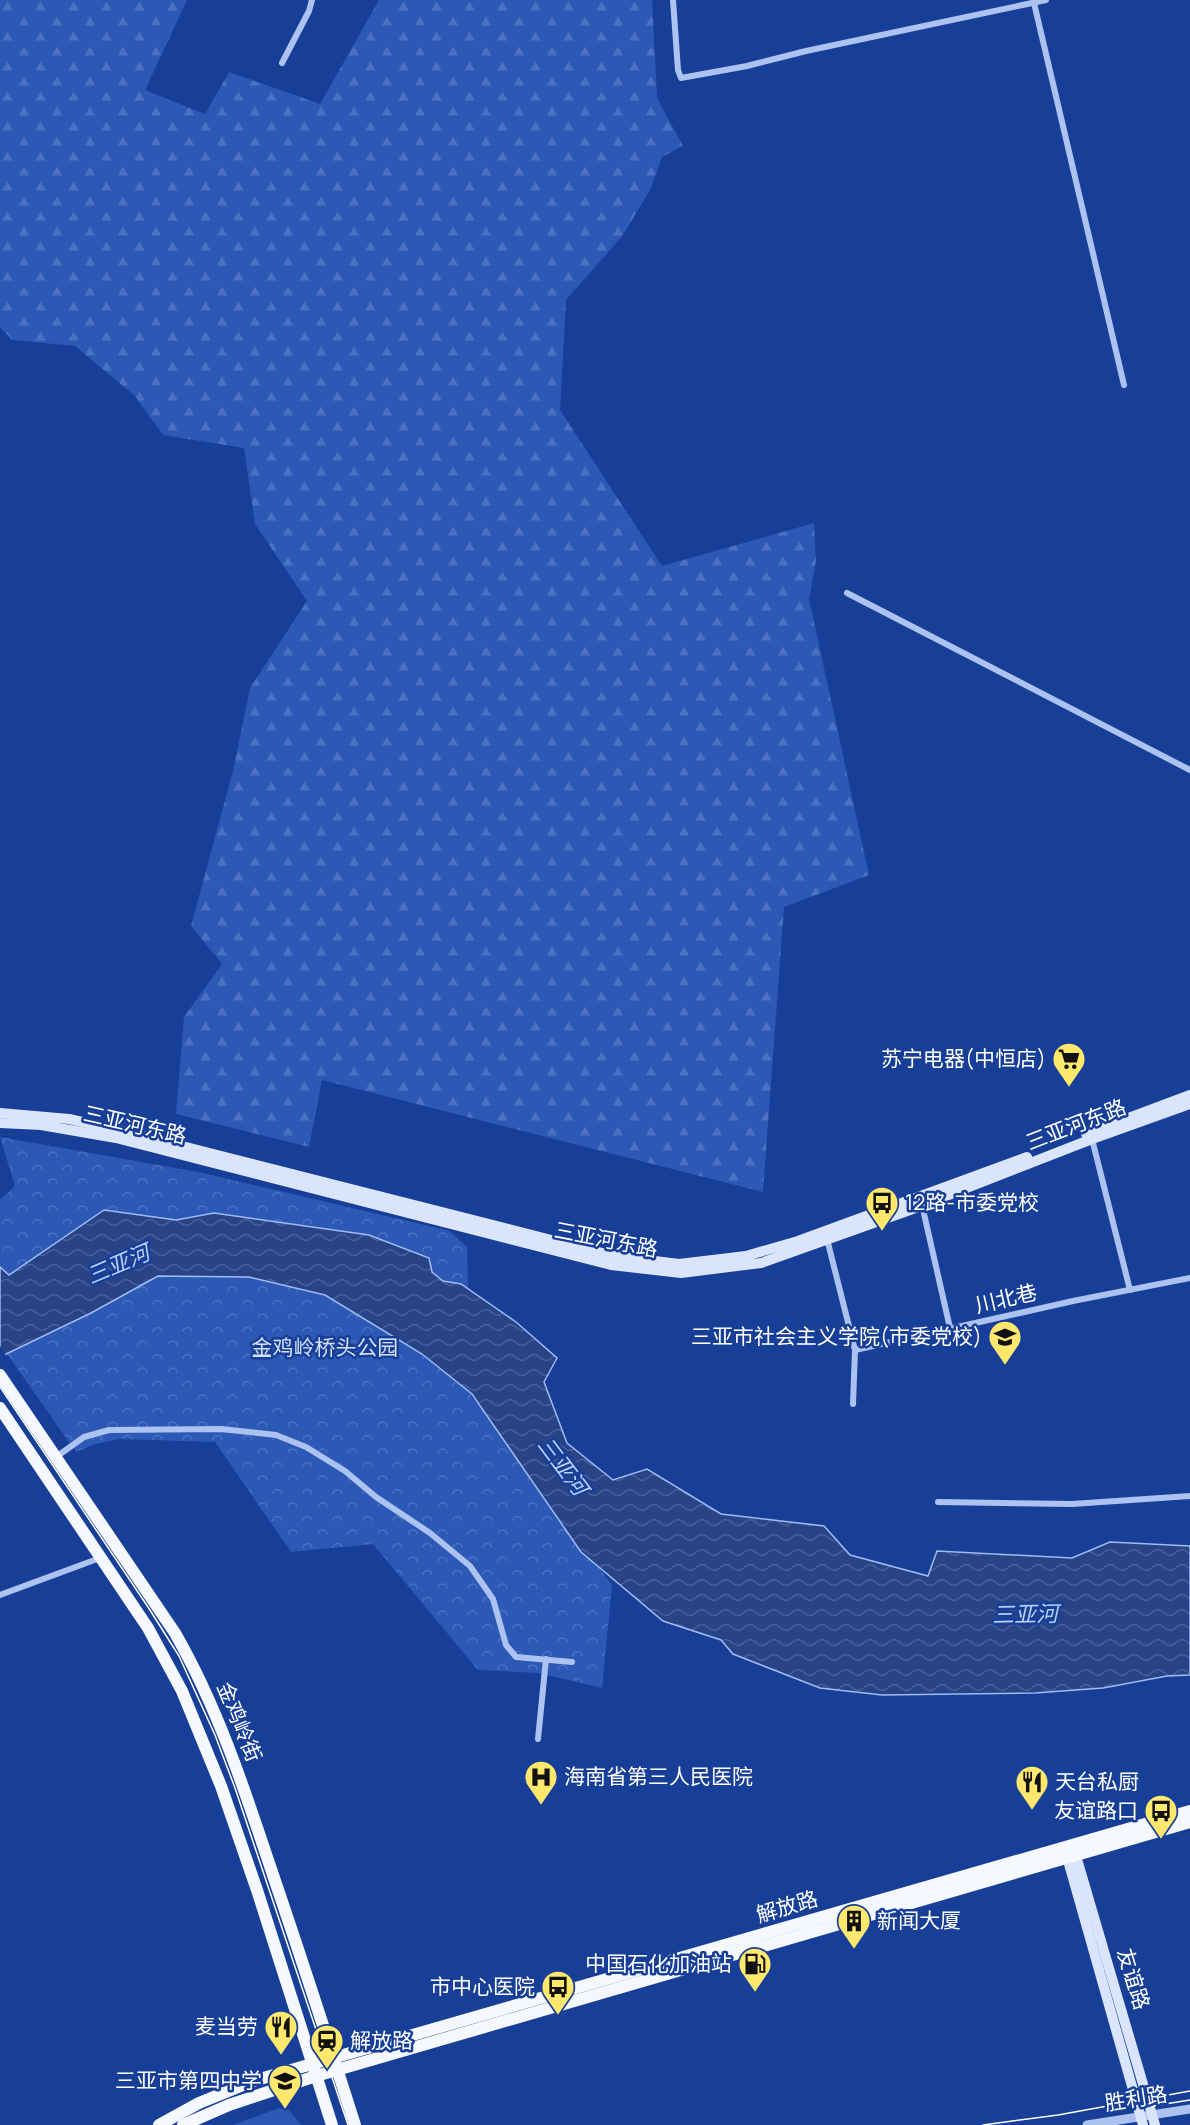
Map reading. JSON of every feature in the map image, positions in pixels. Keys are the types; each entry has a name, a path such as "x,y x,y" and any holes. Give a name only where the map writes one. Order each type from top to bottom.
{"main road":[{"name":"三亚河东路","path":"0,1113 79,1122 614,1256 679,1264 746,1256 798,1241 928,1195 1190,1095"},
{"name":"三亚河东路","path":"0,1123 41,1125 116,1138 611,1265 681,1273 761,1263 1190,1104"},
{"name":"金鸡岭街","path":"0,1375 176,1633 212,1702 241,1778 355,2125"},
{"name":"金鸡岭街","path":"0,1408 148,1628 182,1690 203,1737 258,1893 332,2125"},
{"name":"解放路","path":"159,2125 199,2103 253,2081 336,2064 1070,1851 1190,1811"},
{"name":"解放路","path":"1070,1851 1190,1822"},
{"name":"友谊路","path":"1070,1851 1154,2120"},
{"name":"友谊路","path":"1070,1851 1142,2121"},
{"name":"解放路","path":"183,2125 314,2070"}],"street":[{"path":"282,63 309,11 312,0"},
{"path":"673,0 678,70 681,78 747,66 806,51 1046,0"},
{"path":"1034,3 1124,385"},
{"path":"847,592 1190,770"},
{"path":"1092,1140 1130,1290"},
{"path":"922,1205 950,1328"},
{"path":"827,1239 855,1350 854,1404"},
{"name":"川北巷","path":"855,1350 1190,1278"},
{"path":"56,1457 84,1437 109,1430 221,1429 276,1435 306,1446 345,1471 376,1497 430,1533 470,1566 493,1599 506,1645 516,1657 572,1662"},
{"path":"938,1502 1072,1504 1190,1496"},
{"path":"0,1595 100,1558"},
{"path":"538,1739 546,1659"},
{"name":"胜利路","path":"1087,2125 1154,2120 1190,2109"}],"green space":[{"path":"0,0 187,0 145,90 205,114 229,72 320,104 379,0 652,0 657,98 683,146 662,157 650,190 623,235 566,300 560,410 662,566 814,523 816,561 809,599 869,875 784,907 763,1192 322,1080 309,1147 176,1114 184,1017 222,964 191,926 233,771 250,688 307,601 255,524 244,448 163,435 135,396 75,346 12,340 0,327"},
{"name":"金鸡岭桥头公园","path":"0,1137 198,1172 450,1231 467,1247 471,1395 612,1585 602,1688 539,1673 478,1670 373,1544 291,1552 215,1442 119,1439 96,1444 76,1452 0,1344 0,1200 15,1186"},
{"path":"279,2108 290,2111 301,2125 233,2125"}],"water":[{"name":"三亚河","path":"104,1210 176,1220 214,1213 369,1235 429,1258 432,1272 443,1281 461,1284 516,1322 557,1358 544,1382 567,1443 613,1480 647,1469 721,1514 824,1526 850,1555 928,1576 937,1551 1072,1558 1110,1542 1190,1546 1190,1675 1167,1676 1103,1688 1035,1693 882,1695 820,1688 733,1654 721,1640 663,1621 581,1552 472,1394 422,1354 325,1295 249,1277 158,1276 91,1313 4,1355 0,1423 0,1267 9,1275"}],"pier":[{"path":"0,1346 7,1357 13,1407 0,1426"}],"tram line":[{"path":"0,1387 179,1656 215,1735 235,1788 348,2125"},
{"path":"983,2125 1058,2115 1190,2091"},
{"path":"1140,2108 1190,2100"}],"place":[{"name":"苏宁电器(中恒店)","path":"1069,1088"},
{"name":"12路-市委党校","path":"882,1232"},
{"name":"三亚市社会主义学院(市委党校)","path":"1005,1366"},
{"name":"海南省第三人民医院","path":"541,1806"},
{"name":"天台私厨","path":"1032,1811"},
{"name":"友谊路口","path":"1161,1840"},
{"name":"新闻大厦","path":"854,1950"},
{"name":"中国石化加油站","path":"755,1993"},
{"name":"市中心医院","path":"558,2016"},
{"name":"麦当劳","path":"281,2056"},
{"name":"解放路","path":"327,2070"},
{"name":"三亚市第四中学","path":"285,2110"}]}
